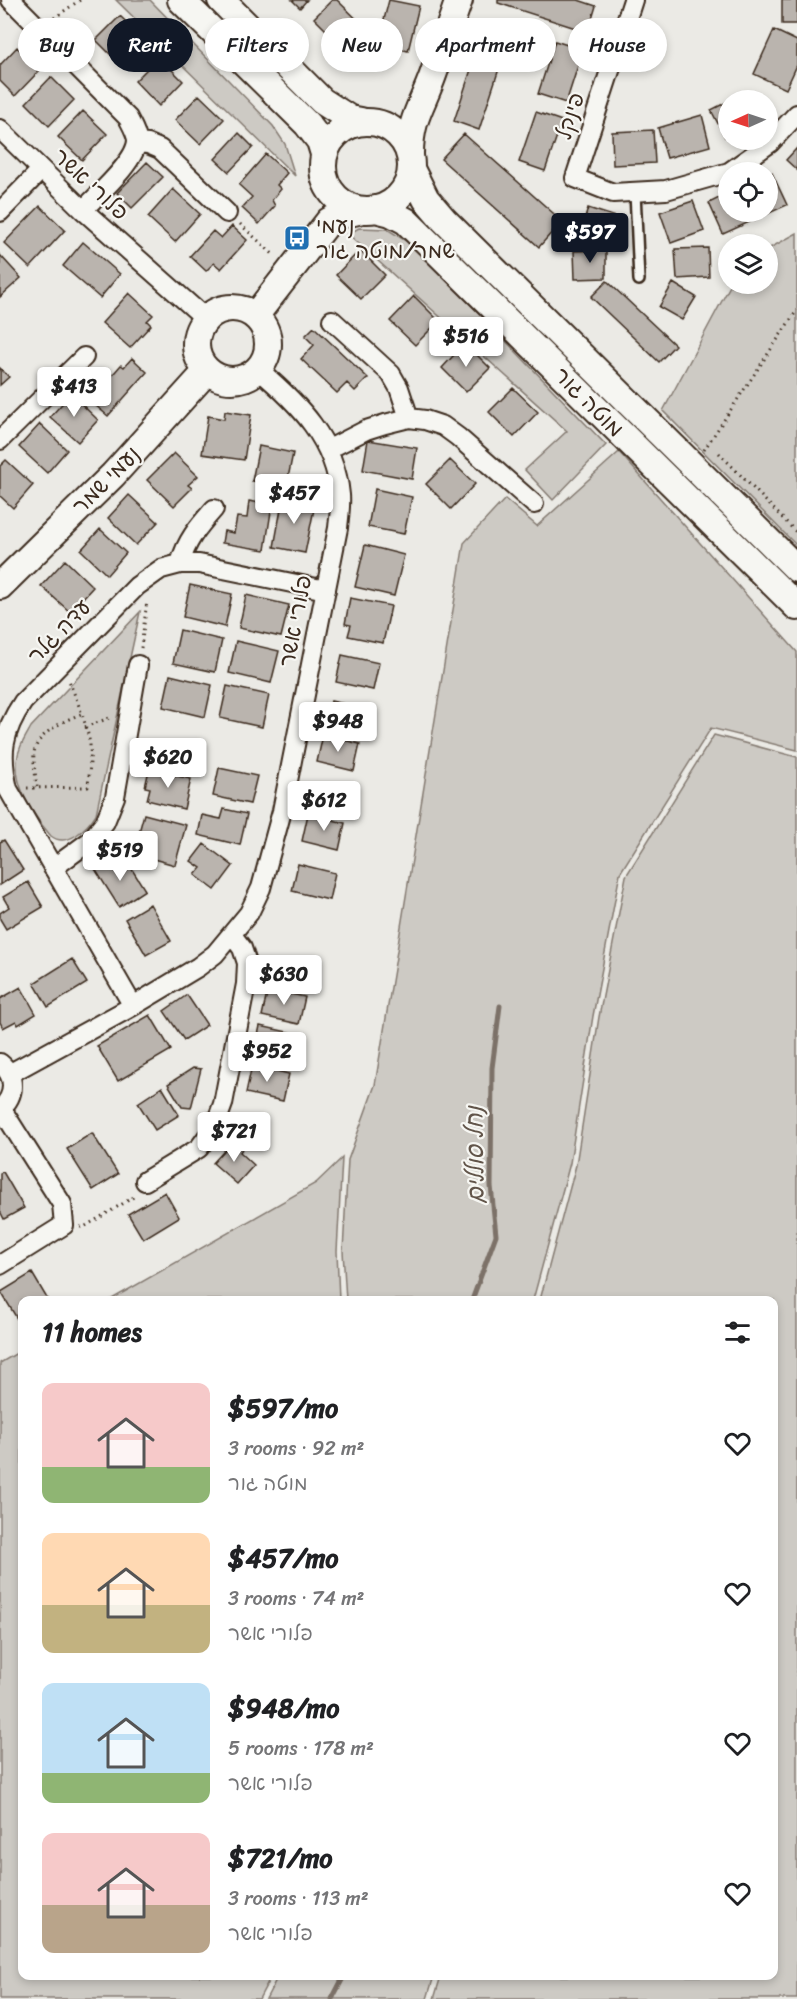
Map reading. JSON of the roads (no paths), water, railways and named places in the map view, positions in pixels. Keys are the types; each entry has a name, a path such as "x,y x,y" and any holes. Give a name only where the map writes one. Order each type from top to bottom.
{"street":[{"path":"11,0 128,118 135,131 137,143 124,167 83,210"},
{"path":"181,0 307,124 320,141 324,154"},
{"path":"221,0 322,101 350,120 387,126 399,134 411,162"},
{"path":"255,316 329,221 341,215 389,204 400,196 408,183 411,162 410,136 414,119 433,78 459,0"},
{"name":"פינקל","path":"633,0 574,178 613,193 635,192"},
{"path":"315,239 324,221 326,183 323,168 324,154 329,142 349,125 393,117 404,111 433,78"},
{"path":"635,192 666,190 729,172 771,143 797,114"},
{"name":"פלורי אשר","path":"0,129 83,210 206,319"},
{"path":"137,143 148,144 160,149 227,213"},
{"name":"מוטה גור","path":"411,162 426,199 444,220 797,569"},
{"path":"0,212 41,170"},
{"path":"326,183 343,203 368,210"},
{"name":"מוטה גור","path":"368,210 392,213 406,221 797,607"},
{"path":"230,308 248,311 255,316 262,323 268,342 268,352 259,370 251,376 233,381 215,377 207,371 196,349 197,333 206,319 213,313 230,308"},
{"path":"332,320 391,374 399,388 409,418"},
{"path":"0,440 84,357"},
{"name":"פלורי אשר","path":"5,1068 133,1006 198,967 215,954 232,935 249,913 261,888 272,851 326,590 338,528 340,497 337,474 329,449 305,412 259,370"},
{"name":"נעמי שמר","path":"0,586 113,475 207,371"},
{"path":"329,449 366,430 409,418 425,420 443,426 458,437 534,504"},
{"path":"180,564 184,547 214,509"},
{"name":"עדה גלר","path":"133,1006 8,789 2,771 1,755 4,735 23,702 137,586 161,568 180,564 199,564 326,590"},
{"path":"53,868 90,841 105,822 115,797 138,665"},
{"path":"145,1181 199,1148 215,1126 223,1104 246,984 247,963 242,948 232,935"},
{"path":"0,1265 64,1225 62,1204 0,1108 11,1096 13,1086 5,1068"}],"lane":[{"path":"635,192 639,280"}],"waterway":[{"name":"נחל סוללים","path":"473,1296 496,1235 491,1186 492,1068 500,1006"},
{"name":"נחל סוללים","path":"332,1999 342,1980"}],"place":[{"name":"נעמי שמר/מוטה גור","path":"297,238"}]}
